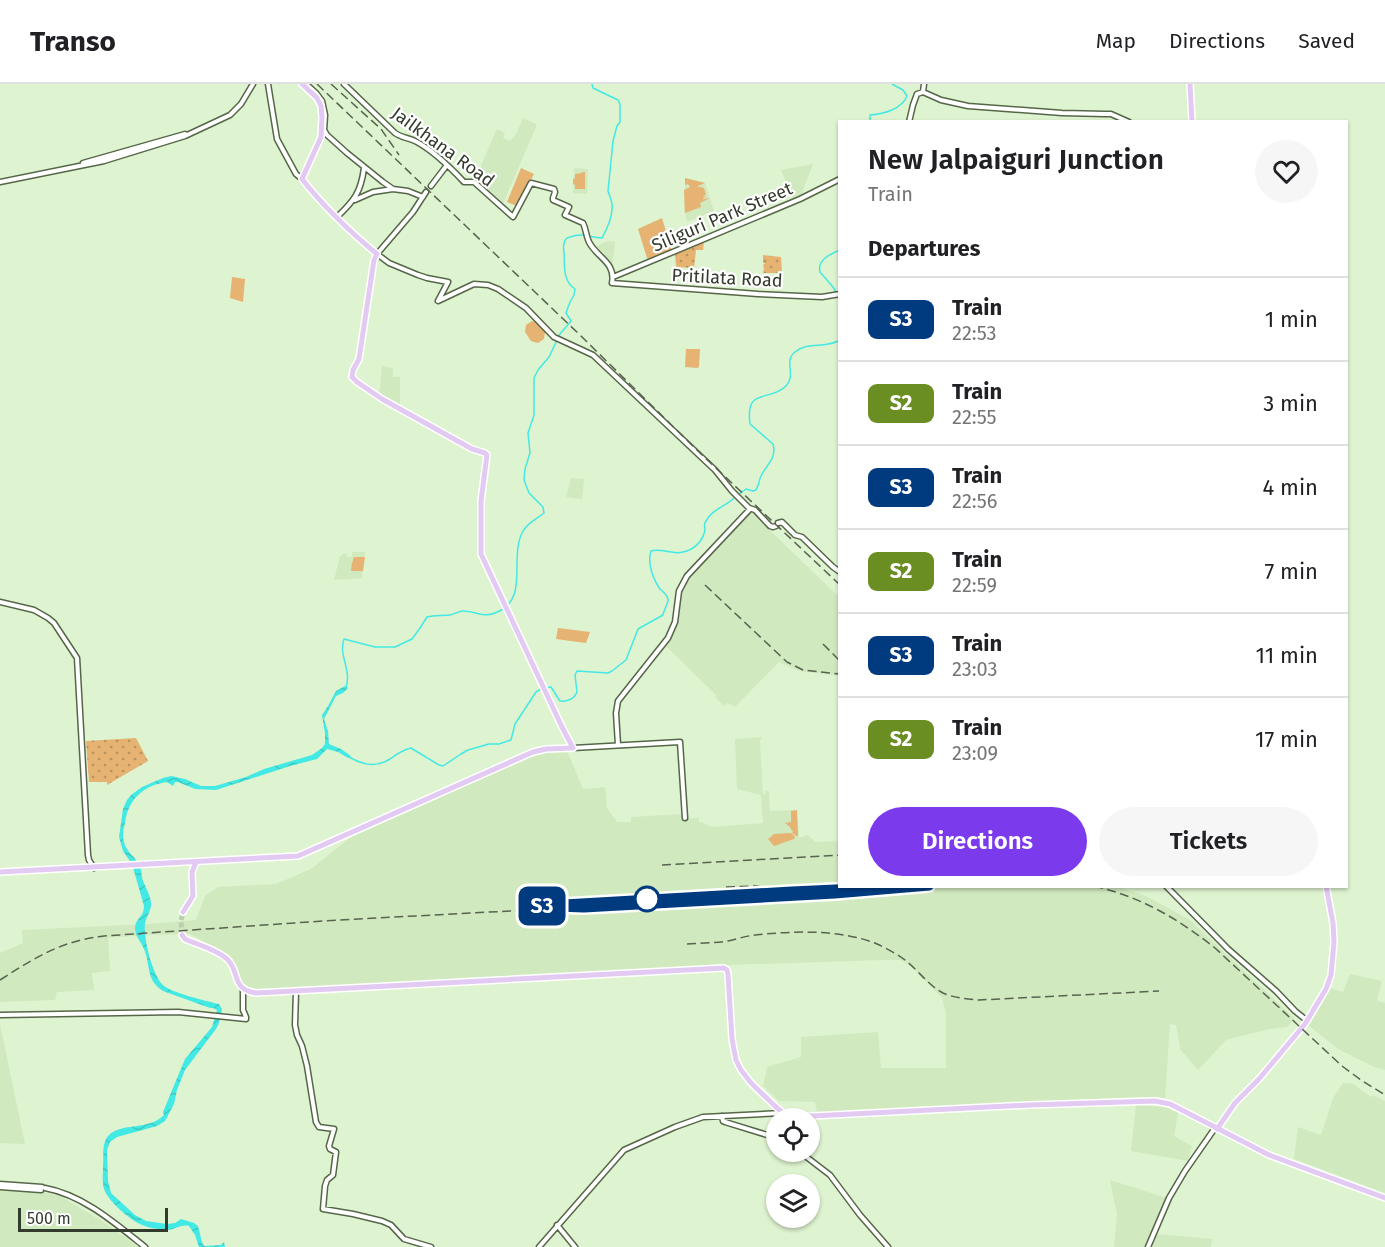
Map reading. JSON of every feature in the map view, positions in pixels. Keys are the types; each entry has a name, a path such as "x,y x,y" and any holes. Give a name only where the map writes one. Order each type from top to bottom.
{"main road":[{"path":"0,872 301,855 533,752 546,748 569,746 481,556 482,501 487,454 472,449 382,399 352,377 359,359 374,259 377,254 318,199 302,179 322,135 320,103 304,84"},
{"path":"1191,84 1193,120"},
{"path":"185,862 192,870"},
{"path":"183,912 191,901 192,870 196,862"},
{"path":"1216,1128 1306,1020 1326,985 1330,968 1332,931 1325,888"},
{"path":"183,936 228,960 239,986 256,993 724,968 728,972 732,1039 736,1060 751,1083 778,1108"},
{"path":"820,1116 1153,1101 1170,1104 1269,1155 1385,1198"}],"street":[{"path":"0,181 81,164 192,132 227,117 238,108 253,84"},
{"path":"268,84 277,140 296,174 302,179"},
{"path":"304,84 316,93 323,105 326,133 364,168 393,189"},
{"name":"Jailkhana Road","path":"344,84 395,133 416,141 447,165 464,182 474,182 513,218 532,183 554,189 553,200 569,207 565,215 583,223 587,237 612,269 613,277"},
{"path":"923,92 924,84"},
{"path":"909,120 917,94 923,92 941,100 968,106 1111,114 1124,120"},
{"path":"432,186 447,165"},
{"path":"354,201 363,181 364,168"},
{"name":"Siliguri Park Street","path":"613,277 799,200 838,180"},
{"path":"337,218 354,201 373,192 393,189 408,191 423,197"},
{"path":"426,192 377,254 389,263 418,275 448,282 438,301 474,284 493,286 526,308 554,337 596,357 715,470 749,508 755,510 771,526 782,522 838,571"},
{"name":"Pritilata Road","path":"613,277 612,283 721,292 822,297 838,294"},
{"path":"618,745 616,709 618,701 671,633 675,622 677,596 682,583 750,509"},
{"path":"0,602 34,610 48,618 54,623 77,657 88,855 94,868"},
{"path":"569,746 680,742 685,816"},
{"path":"1168,888 1228,950 1306,1020"},
{"path":"0,1015 178,1011 246,1019 243,1010 243,989"},
{"path":"296,991 295,1025 306,1060 315,1122 319,1127 334,1129 330,1148 336,1152 335,1165 332,1176 326,1183 323,1209 382,1221 391,1225 404,1239 431,1247"},
{"path":"539,1247 624,1150 703,1117 766,1114"},
{"path":"722,1116 725,1122 766,1135"},
{"path":"1148,1247 1169,1198 1216,1128"},
{"path":"813,1162 839,1185 860,1215 888,1247"},
{"path":"0,1185 65,1193 81,1201 143,1247"},
{"path":"557,1225 575,1247"}],"shaded area":[{"path":"523,118 536,124 536,127 502,206 475,179 497,129 505,133 503,138 510,141"},
{"path":"813,164 800,198 794,201 781,170"},
{"path":"521,168 534,174 517,206 507,202"},
{"path":"574,168 588,169 587,194 573,193"},
{"path":"585,172 585,189 575,189 573,179 575,174"},
{"path":"685,178 705,183 714,211 687,222 684,209"},
{"path":"685,178 705,183 698,187 704,188 706,195 703,196 706,197 703,199 710,198 700,203 701,207 685,213 684,190 690,187 688,184 685,185"},
{"path":"662,218 672,251 648,261 638,229"},
{"path":"608,241 615,242 612,268 595,248"},
{"path":"704,241 703,250 696,250 694,268 676,267 675,253"},
{"path":"763,255 781,257 782,273 763,273 765,263 763,263"},
{"path":"232,277 245,279 243,302 230,298"},
{"path":"532,321 539,322 545,332 544,339 538,343 531,341 525,332 526,325"},
{"path":"686,349 700,349 698,368 685,367"},
{"path":"382,366 393,368 393,377 400,377 400,406 379,396"},
{"path":"571,478 584,479 582,499 566,497"},
{"path":"751,512 838,596 838,676 799,671 779,662 735,707 728,703 724,706 715,697 716,695 664,646 676,625 680,590 689,576"},
{"path":"352,552 365,552 362,578 334,580 340,556 347,554 347,557 352,557"},
{"path":"354,557 365,557 363,571 351,571"},
{"path":"558,628 590,632 586,643 556,639"},
{"path":"762,737 760,741 763,795 769,791 770,811 797,810 799,838 808,835 815,842 838,841 838,888 1122,888 1146,896 1190,920 1294,1018 1288,1027 1269,1029 1226,1040 1198,1070 1180,1049 1176,1025 1170,1024 1165,1098 1137,1097 820,1113 820,1108 816,1108 815,1102 779,1101 763,1086 767,1067 801,1057 801,1037 878,1032 881,1068 946,1068 946,1013 942,998 911,966 900,960 884,960 697,966 258,990 246,989 239,982 230,956 190,934 148,935 108,938 110,971 92,973 94,990 57,992 55,1000 0,1002 0,953 23,943 22,930 196,920 205,896 218,887 276,884 311,869 351,837 542,752 567,751 583,789 605,787 607,808 617,822 631,822 631,817 681,814 682,819 699,818 699,822 712,827 763,823 761,795 737,789 735,739"},
{"path":"136,738 148,761 107,785 107,782 89,782 86,741"},
{"path":"797,810 798,836 796,836 785,823 791,822 791,811"},
{"path":"791,833 794,839 774,846 768,839 774,834"},
{"path":"1350,974 1382,981 1377,1001 1385,1003 1385,1070 1338,1049 1307,1024 1329,988 1343,992"},
{"path":"0,1024 25,1144 0,1143"},
{"path":"1343,1083 1352,1083 1371,1097 1373,1095 1385,1101 1385,1193 1294,1159 1298,1127 1321,1135 1333,1098"},
{"path":"1136,1105 1165,1107 1178,1113 1174,1136 1192,1146 1188,1161 1131,1151"},
{"path":"1110,1180 1167,1198 1146,1247 1114,1247 1117,1214"},
{"path":"0,1189 33,1190 60,1196 139,1247 0,1247"},
{"path":"1156,1234 1212,1239 1211,1247 1151,1247"}],"water":[{"path":"345,686 348,688 336,696 324,719 329,744 351,756 348,758 327,749 317,759 216,790 195,789 178,782 175,782 173,786 167,782 151,786 138,795 127,814 123,837 128,850 139,865 151,902 145,930 156,974 167,988 219,1004 222,1009 216,1029 185,1070 174,1104 165,1121 157,1126 117,1137 110,1142 107,1150 108,1181 111,1193 135,1215 146,1221 167,1224 181,1219 194,1223 198,1226 204,1246 221,1245 224,1242 225,1247 199,1247 189,1226 167,1230 135,1222 114,1204 103,1186 103,1150 106,1138 115,1131 151,1123 164,1115 163,1112 185,1059 212,1027 217,1010 163,991 153,982 143,946 135,930 144,906 132,864 123,851 119,837 123,809 131,795 142,787 163,778 171,776 201,786 215,786 312,755 325,744 322,715 336,691"}],"waterway":[{"path":"346,687 344,639 375,647 395,647 412,639 427,617 450,615 463,611 483,615 491,614 506,607 512,598 516,588 517,553 523,531 544,513 543,507 529,493 524,480 530,453 528,433 534,415 534,378 549,357 560,334 571,321 566,313 575,289 566,277 564,243 567,238 577,235 602,238 612,214 612,203 608,191 613,141 620,122 620,104 618,100 593,88 592,84"},
{"path":"870,120 870,115 892,110 905,101 907,96 903,90 892,84"},
{"path":"838,251 825,258 820,264 820,272 838,296"},
{"path":"739,494 746,489 756,490 774,453 773,444 750,424 751,404 760,397 772,394 786,386 790,377 790,360 795,352 806,347 838,341"},
{"path":"545,688 551,687 560,701 568,700 577,692 575,675 577,671 608,673 626,660 638,629 663,615 668,601 653,576 650,566 651,551 679,553 694,547 702,538 709,517 735,497"},
{"path":"349,757 364,764 380,764 411,748 443,766 468,750 511,740 515,724 536,692 541,689"}],"tunnel":[{"path":"182,935 183,912"}],"railway":[{"path":"317,84 838,583"},
{"path":"331,84 381,129 399,155"},
{"path":"705,585 787,662 803,670 838,674"},
{"path":"823,644 838,659"},
{"path":"662,865 838,855"},
{"path":"726,887 756,886 789,891"},
{"path":"0,980 49,951 89,938 104,936 338,920 835,894 905,888"},
{"path":"1101,888 1127,896 1158,910 1201,937 1342,1066 1385,1095"},
{"path":"687,944 723,942 752,935 785,933 817,932 848,936 877,944 895,953 943,993 979,1000 1159,991"}],"train":[{"name":"S3","path":"874,888 529,906 584,908 905,888"}]}
